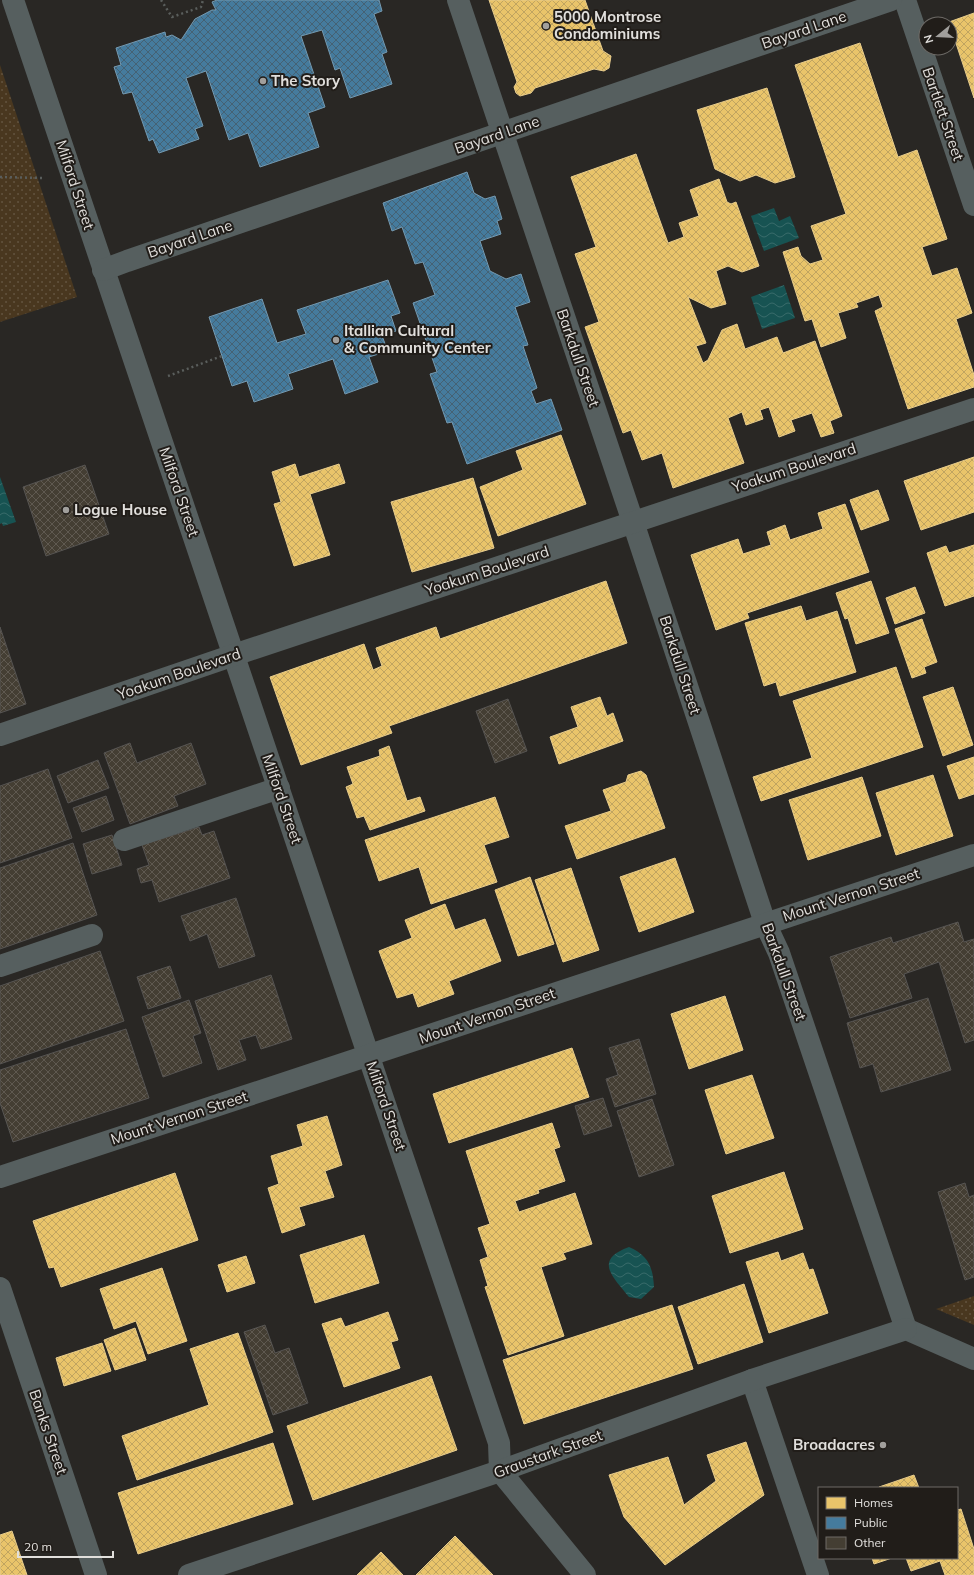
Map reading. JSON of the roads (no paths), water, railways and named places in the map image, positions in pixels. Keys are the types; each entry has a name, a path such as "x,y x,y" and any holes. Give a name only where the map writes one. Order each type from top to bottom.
{"street":[{"name":"Milford Street","path":"14,0 72,178 370,1056 499,1443 500,1471"},
{"name":"Barkdull Street","path":"458,0 633,522 765,923 779,953 906,1329"},
{"name":"Bayard Lane","path":"103,270 134,258 891,0"},
{"name":"Bartlett Street","path":"905,0 974,205"},
{"name":"Yoakum Boulevard","path":"0,735 234,655 974,409"},
{"path":"124,840 279,788"},
{"name":"Mount Vernon Street","path":"0,1177 370,1056 765,923 974,855"},
{"path":"0,966 92,935"},
{"name":"Banks Street","path":"0,1288 96,1575"},
{"path":"906,1329 974,1359"},
{"name":"Graustark Street","path":"189,1575 500,1471 752,1380 906,1329"},
{"path":"752,1380 818,1575"},
{"path":"500,1471 585,1575"}],"water":[{"path":"774,208 779,221 790,216 799,238 764,251 751,216"},
{"path":"784,285 795,318 762,329 751,297"},
{"path":"0,477 16,522 3,526 2,523 0,524"},
{"path":"629,1247 641,1254 651,1268 654,1287 641,1299 629,1297 612,1276 610,1269 609,1263 612,1257 618,1252"}],"place":[{"name":"5000 Montrose Condominiums","path":"546,26"},
{"name":"The Story","path":"263,81"},
{"name":"Itallian Cultural & Community Center","path":"336,340"},
{"name":"Logue House","path":"66,510"},
{"name":"Broadacres","path":"883,1445"}]}
